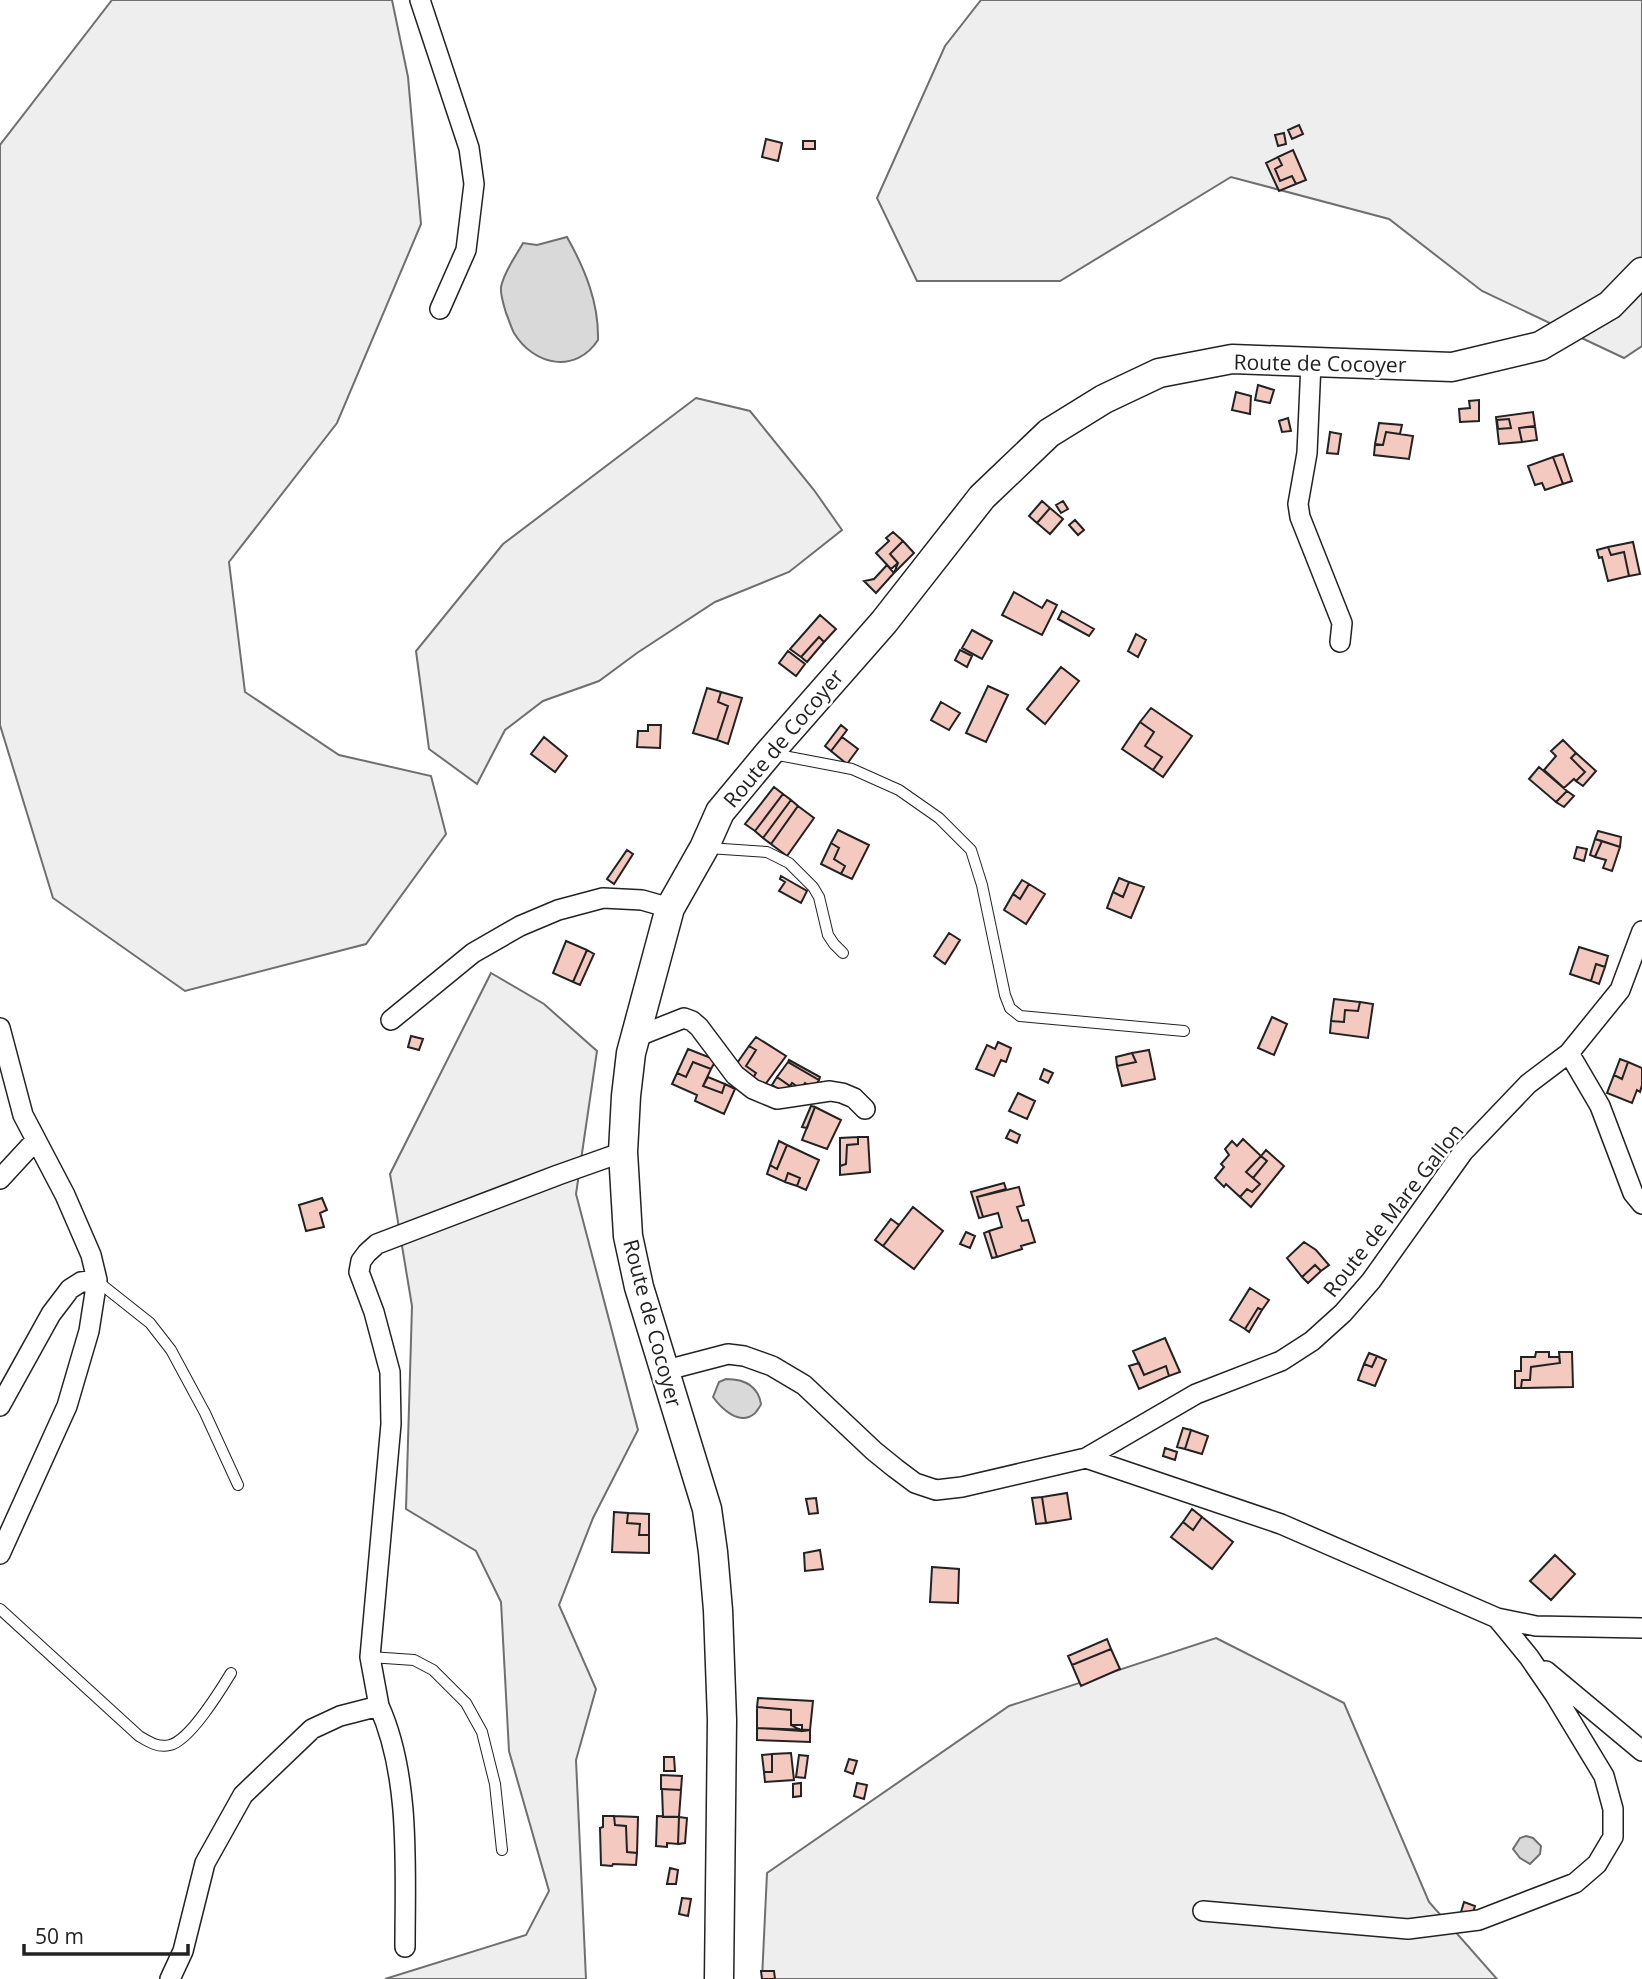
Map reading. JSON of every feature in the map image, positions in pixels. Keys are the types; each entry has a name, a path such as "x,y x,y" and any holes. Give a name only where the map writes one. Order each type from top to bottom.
{"main road":[{"name":"Route de Cocoyer","path":"719,1979 722,1720 717,1599 707,1508 639,1287 628,1236 624,1152 631,1054 670,908 704,848 720,812 884,622 982,497 1049,433 1104,399 1159,373 1232,359 1452,367 1539,346 1610,305 1642,272"}],"street":[{"path":"420,0 470,148 474,184 466,250 440,309"},
{"path":"1311,363 1307,453 1298,504 1300,517 1342,623 1340,642"},
{"path":"391,1020 473,953 520,926 558,910 603,898 642,900 670,908"},
{"name":"Route de Mare Gallon","path":"663,1371 728,1354 744,1356 772,1366 804,1385 895,1468 915,1483 936,1490 962,1487 1086,1458 1196,1394 1281,1360 1312,1341 1343,1313 1371,1281 1462,1152 1528,1084 1569,1053 1620,990 1642,932"},
{"path":"636,1037 684,1018 699,1027 735,1075 753,1089 777,1100 830,1091 842,1093 854,1098 865,1109"},
{"path":"0,1028 23,1115 76,1219 91,1255 97,1280 89,1331 67,1406 0,1554"},
{"path":"1569,1053 1600,1106 1633,1193 1642,1204"},
{"path":"0,1179 36,1140"},
{"path":"405,1947 404,1827 397,1761 388,1724 379,1706 370,1657 391,1424 390,1372 374,1312 359,1272 361,1262 377,1244 624,1152"},
{"path":"0,1406 51,1314 70,1289 81,1282 97,1280"},
{"path":"1086,1458 1281,1524 1497,1618 1536,1626 1642,1628"},
{"path":"1203,1911 1408,1929 1479,1920 1575,1883 1597,1864 1613,1837 1613,1809 1604,1776 1555,1695 1497,1618"},
{"path":"1529,1657 1642,1751"},
{"path":"170,1979 183,1951 205,1863 243,1795 312,1730 340,1716 379,1706"}],"lane":[{"path":"769,753 852,769 898,790 939,818 971,850 982,886 1005,995 1010,1008 1020,1016 1184,1031"},
{"path":"704,848 767,852 789,863 813,887 819,897 828,935 843,953"},
{"path":"97,1280 150,1323 171,1350 205,1413 238,1485"},
{"path":"0,1609 139,1736 155,1745 182,1741 231,1673"},
{"path":"370,1657 414,1660 433,1670 466,1703 482,1732 495,1784 502,1850"}],"shaded area":[{"path":"112,0 392,0 408,77 421,224 337,423 229,562 245,692 339,755 431,776 446,834 366,944 185,991 53,898 0,725 0,145"},
{"path":"981,0 1642,0 1642,346 1624,358 1482,291 1389,219 1231,177 1060,281 917,281 877,198 945,46"},
{"path":"567,237 590,287 598,340 589,351 578,358 555,362 532,353 514,333 504,307 501,287 507,269 523,243 537,245"},
{"path":"696,398 750,411 814,490 842,530 789,572 715,602 599,681 543,701 505,730 477,784 429,749 416,651 503,544"},
{"path":"491,973 544,1004 597,1051 576,1194 638,1430 593,1518 559,1605 596,1689 576,1760 586,1979 385,1979 526,1935 549,1891 509,1751 501,1602 476,1551 406,1509 412,1306 390,1174"},
{"path":"726,1379 744,1382 757,1392 761,1404 755,1414 737,1417 716,1401 713,1397 719,1382"},
{"path":"1216,1638 1344,1703 1429,1902 1497,1979 762,1979 767,1873 1009,1706"},
{"path":"1520,1838 1533,1838 1541,1846 1540,1854 1530,1864 1520,1858 1513,1849"}],"building":[{"path":"1299,125 1303,134 1292,139 1288,130"},
{"path":"1284,133 1286,144 1278,146 1275,135"},
{"path":"766,139 782,143 778,161 762,157"},
{"path":"803,141 815,141 815,149 803,149"},
{"path":"1293,150 1306,180 1296,184 1292,176 1280,181 1275,169 1282,165 1278,157"},
{"path":"1278,157 1282,165 1275,169 1280,181 1292,176 1296,184 1279,191 1266,163"},
{"path":"1258,385 1274,390 1270,403 1255,400"},
{"path":"1236,392 1251,396 1250,414 1232,410"},
{"path":"1479,400 1479,421 1460,422 1459,409 1470,408 1469,401"},
{"path":"1533,412 1535,426 1519,428 1522,442 1499,444 1496,417","holes":["1509,419 1511,428 1498,429 1497,420"]},
{"path":"1288,418 1291,431 1282,432 1279,421"},
{"path":"1509,419 1511,428 1498,429 1497,420"},
{"path":"1379,423 1402,425 1400,434 1386,432 1383,445 1375,444"},
{"path":"1535,426 1537,440 1522,442 1519,428"},
{"path":"1330,432 1341,434 1338,454 1327,453"},
{"path":"1386,432 1413,436 1409,459 1374,455 1375,444 1383,445"},
{"path":"1563,454 1572,481 1563,484 1553,457"},
{"path":"1553,457 1563,484 1545,490 1542,483 1535,485 1528,466"},
{"path":"1042,501 1050,508 1037,523 1029,516"},
{"path":"1063,501 1068,509 1061,513 1056,505"},
{"path":"1050,508 1063,519 1050,534 1037,523"},
{"path":"1075,520 1084,530 1078,535 1069,525"},
{"path":"893,532 903,541 890,554 898,563 891,569 876,553 889,541 886,538"},
{"path":"903,541 914,553 894,573 898,563 890,554"},
{"path":"1633,542 1640,574 1629,576 1624,552 1611,555 1608,547"},
{"path":"1608,547 1611,555 1624,552 1629,576 1608,581 1602,557 1599,558 1597,550"},
{"path":"887,565 894,573 876,593 864,581 874,579"},
{"path":"1014,592 1042,608 1047,600 1057,605 1042,635 1002,615"},
{"path":"1062,611 1094,629 1089,636 1058,619"},
{"path":"820,615 836,629 824,642 819,637 801,657 790,649"},
{"path":"972,630 992,641 982,659 962,648"},
{"path":"1136,634 1146,640 1138,657 1128,651"},
{"path":"819,637 824,642 807,662 801,657"},
{"path":"960,650 972,656 967,667 955,660"},
{"path":"788,651 805,664 796,676 779,663"},
{"path":"1061,667 1079,681 1045,724 1027,709"},
{"path":"988,686 1008,695 986,742 966,733"},
{"path":"707,688 721,692 718,702 728,706 717,740 693,733"},
{"path":"721,692 742,698 728,744 717,740 728,706 718,702"},
{"path":"941,702 960,713 949,730 931,720"},
{"path":"1151,708 1192,736 1163,777 1153,770 1162,757 1145,746 1154,732 1140,722"},
{"path":"1140,722 1154,732 1145,746 1162,757 1153,770 1122,749"},
{"path":"648,725 661,725 660,748 637,747 638,731 648,731"},
{"path":"841,725 847,730 831,751 825,746"},
{"path":"544,737 567,756 555,772 531,754"},
{"path":"842,737 858,749 847,764 831,751"},
{"path":"1563,740 1576,753 1571,758 1585,772 1564,788 1544,770 1556,756 1551,751"},
{"path":"1576,753 1596,771 1583,786 1576,781 1585,772 1571,758"},
{"path":"1539,767 1567,791 1556,802 1529,779"},
{"path":"774,787 783,794 755,831 745,824"},
{"path":"1567,791 1574,796 1564,807 1556,802"},
{"path":"783,794 791,800 763,838 755,831"},
{"path":"791,800 798,806 771,844 763,838"},
{"path":"798,806 814,818 787,856 771,844"},
{"path":"838,830 869,845 852,879 841,874 845,866 834,859 839,848 831,843"},
{"path":"1598,831 1621,837 1620,847 1595,839"},
{"path":"1595,839 1602,841 1595,857 1590,855"},
{"path":"1602,841 1620,847 1612,871 1603,868 1606,860 1595,857"},
{"path":"831,843 839,848 834,859 845,866 841,874 821,864"},
{"path":"1577,847 1587,849 1584,861 1574,858"},
{"path":"627,850 633,854 614,884 607,879"},
{"path":"781,876 807,891 801,903 779,891 785,882 780,879"},
{"path":"1119,878 1129,882 1123,897 1113,892"},
{"path":"1022,880 1029,884 1020,899 1013,894"},
{"path":"1129,882 1144,887 1131,918 1107,908 1113,892 1123,897"},
{"path":"1029,884 1045,894 1026,924 1004,910 1013,894 1020,899"},
{"path":"949,933 960,940 945,964 934,956"},
{"path":"566,941 587,950 573,982 553,973"},
{"path":"1579,947 1608,956 1605,967 1596,964 1591,981 1570,974"},
{"path":"587,950 594,954 580,985 573,982"},
{"path":"1596,964 1605,967 1599,984 1591,981"},
{"path":"1334,999 1360,1002 1358,1011 1345,1010 1344,1022 1331,1021"},
{"path":"1360,1002 1373,1004 1368,1038 1330,1033 1331,1021 1344,1022 1345,1010 1358,1011"},
{"path":"1272,1017 1287,1024 1274,1055 1258,1048"},
{"path":"411,1036 423,1039 419,1050 408,1047"},
{"path":"756,1037 786,1056 764,1086 753,1078 756,1073 746,1066 756,1050 749,1046"},
{"path":"998,1042 1011,1048 1006,1062 1001,1060 994,1076 976,1069 987,1045 995,1049"},
{"path":"749,1046 756,1050 746,1066 756,1073 753,1078 735,1066"},
{"path":"688,1049 716,1060 711,1069 693,1062 686,1077 677,1073"},
{"path":"1149,1050 1155,1079 1122,1086 1117,1066 1136,1062 1132,1053"},
{"path":"1132,1053 1136,1062 1117,1066 1116,1057"},
{"path":"1620,1059 1628,1062 1622,1079 1614,1075"},
{"path":"789,1060 820,1077 819,1080 788,1062"},
{"path":"693,1062 711,1069 703,1086 722,1093 725,1084 735,1089 724,1114 695,1101 697,1095 672,1084 677,1073 686,1077"},
{"path":"788,1062 819,1080 814,1088 805,1083 801,1089 792,1083 790,1086 777,1077"},
{"path":"1628,1062 1642,1068 1640,1092 1637,1090 1632,1103 1607,1093 1614,1075 1622,1079"},
{"path":"1044,1069 1053,1073 1048,1083 1040,1079"},
{"path":"708,1077 725,1084 722,1093 703,1086"},
{"path":"777,1077 790,1086 801,1089 784,1092 772,1085"},
{"path":"1018,1093 1035,1101 1027,1119 1009,1111"},
{"path":"811,1106 815,1107 807,1128 802,1127"},
{"path":"815,1107 841,1120 827,1149 802,1140"},
{"path":"1010,1130 1020,1135 1017,1143 1006,1138"},
{"path":"858,1137 858,1144 847,1145 846,1164 840,1166 840,1138"},
{"path":"858,1137 868,1137 870,1172 840,1175 840,1166 846,1164 847,1145 858,1144"},
{"path":"1243,1139 1261,1156 1246,1172 1260,1184 1252,1192 1247,1189 1240,1197 1215,1178 1224,1167 1221,1164 1229,1155 1225,1149 1232,1141 1237,1146"},
{"path":"779,1141 787,1145 777,1169 770,1165"},
{"path":"787,1145 819,1160 806,1190 797,1186 800,1178 788,1173 785,1182 767,1174 770,1165 777,1169"},
{"path":"1266,1150 1284,1166 1251,1207 1240,1197 1247,1189 1252,1192 1260,1184 1253,1178 1267,1161 1261,1156"},
{"path":"1261,1156 1267,1161 1253,1178 1246,1172"},
{"path":"788,1173 800,1178 797,1186 785,1182"},
{"path":"1004,1183 1006,1189 977,1197 983,1217 979,1218 971,1192"},
{"path":"1019,1187 1024,1205 1017,1207 1022,1221 1028,1220 1035,1242 997,1257 989,1231 1002,1227 998,1213 983,1217 977,1197"},
{"path":"322,1198 327,1210 320,1213 324,1227 306,1231 299,1205"},
{"path":"913,1207 943,1231 914,1269 883,1246"},
{"path":"891,1219 899,1225 883,1246 875,1240"},
{"path":"989,1231 997,1257 992,1258 984,1233"},
{"path":"966,1232 975,1236 970,1248 960,1244"},
{"path":"1304,1242 1316,1250 1329,1265 1321,1271 1315,1265 1302,1277 1287,1258"},
{"path":"1315,1265 1321,1271 1308,1283 1302,1277"},
{"path":"1250,1288 1269,1300 1262,1310 1258,1308 1245,1329 1230,1320"},
{"path":"1258,1308 1262,1310 1249,1332 1245,1329"},
{"path":"1165,1338 1180,1372 1169,1376 1166,1366 1144,1375 1133,1351"},
{"path":"1536,1352 1549,1352 1549,1357 1559,1357 1560,1363 1531,1367 1530,1380 1522,1380 1521,1388 1515,1388 1515,1371 1521,1371 1521,1357 1535,1357"},
{"path":"1559,1352 1572,1352 1573,1387 1521,1388 1522,1380 1530,1380 1531,1367 1560,1363"},
{"path":"1369,1353 1377,1356 1372,1367 1364,1364"},
{"path":"1377,1356 1386,1360 1375,1386 1358,1380 1364,1364 1372,1367"},
{"path":"1139,1363 1144,1375 1166,1366 1169,1376 1139,1389 1129,1366"},
{"path":"1183,1428 1191,1430 1185,1449 1177,1447"},
{"path":"1191,1430 1208,1436 1202,1454 1185,1449"},
{"path":"1165,1448 1177,1452 1175,1460 1163,1456"},
{"path":"1067,1493 1071,1519 1046,1523 1042,1497"},
{"path":"1042,1497 1046,1523 1036,1524 1032,1498"},
{"path":"816,1498 818,1513 809,1514 806,1499"},
{"path":"1192,1509 1202,1517 1193,1530 1183,1522"},
{"path":"614,1512 628,1513 627,1523 640,1524 639,1535 649,1535 649,1553 612,1552"},
{"path":"628,1513 649,1514 649,1535 639,1535 640,1524 627,1523"},
{"path":"1202,1517 1233,1542 1212,1569 1171,1537 1183,1522 1193,1530"},
{"path":"820,1550 823,1569 805,1571 804,1553"},
{"path":"1555,1555 1575,1574 1551,1600 1530,1581"},
{"path":"932,1567 959,1569 958,1603 930,1602"},
{"path":"1107,1639 1111,1649 1072,1665 1068,1656"},
{"path":"1111,1649 1120,1669 1081,1686 1072,1665"},
{"path":"758,1698 813,1701 810,1730 802,1731 802,1725 791,1725 791,1710 757,1707"},
{"path":"757,1707 791,1710 791,1725 802,1731 757,1728"},
{"path":"757,1728 810,1730 810,1742 757,1740"},
{"path":"791,1753 794,1780 765,1782 764,1772 772,1772 772,1754"},
{"path":"772,1754 772,1772 764,1772 762,1755"},
{"path":"799,1755 808,1756 805,1778 796,1777"},
{"path":"664,1757 674,1757 675,1771 664,1771"},
{"path":"849,1759 857,1761 853,1774 845,1771"},
{"path":"661,1775 682,1776 681,1790 661,1789"},
{"path":"801,1783 801,1796 793,1797 793,1784"},
{"path":"857,1783 867,1785 864,1799 854,1796"},
{"path":"662,1789 681,1790 679,1817 663,1817"},
{"path":"603,1816 614,1816 615,1825 626,1826 627,1852 637,1853 636,1865 601,1865 600,1828 603,1827"},
{"path":"614,1816 638,1817 637,1853 627,1852 626,1826 615,1825"},
{"path":"657,1816 679,1817 678,1844 656,1846"},
{"path":"679,1817 687,1818 685,1843 678,1844"},
{"path":"670,1868 678,1870 676,1884 667,1884"},
{"path":"682,1898 691,1899 688,1916 679,1914"},
{"path":"1464,1902 1475,1906 1472,1915 1461,1912"},
{"path":"761,1971 774,1971 775,1979 762,1979"}]}
